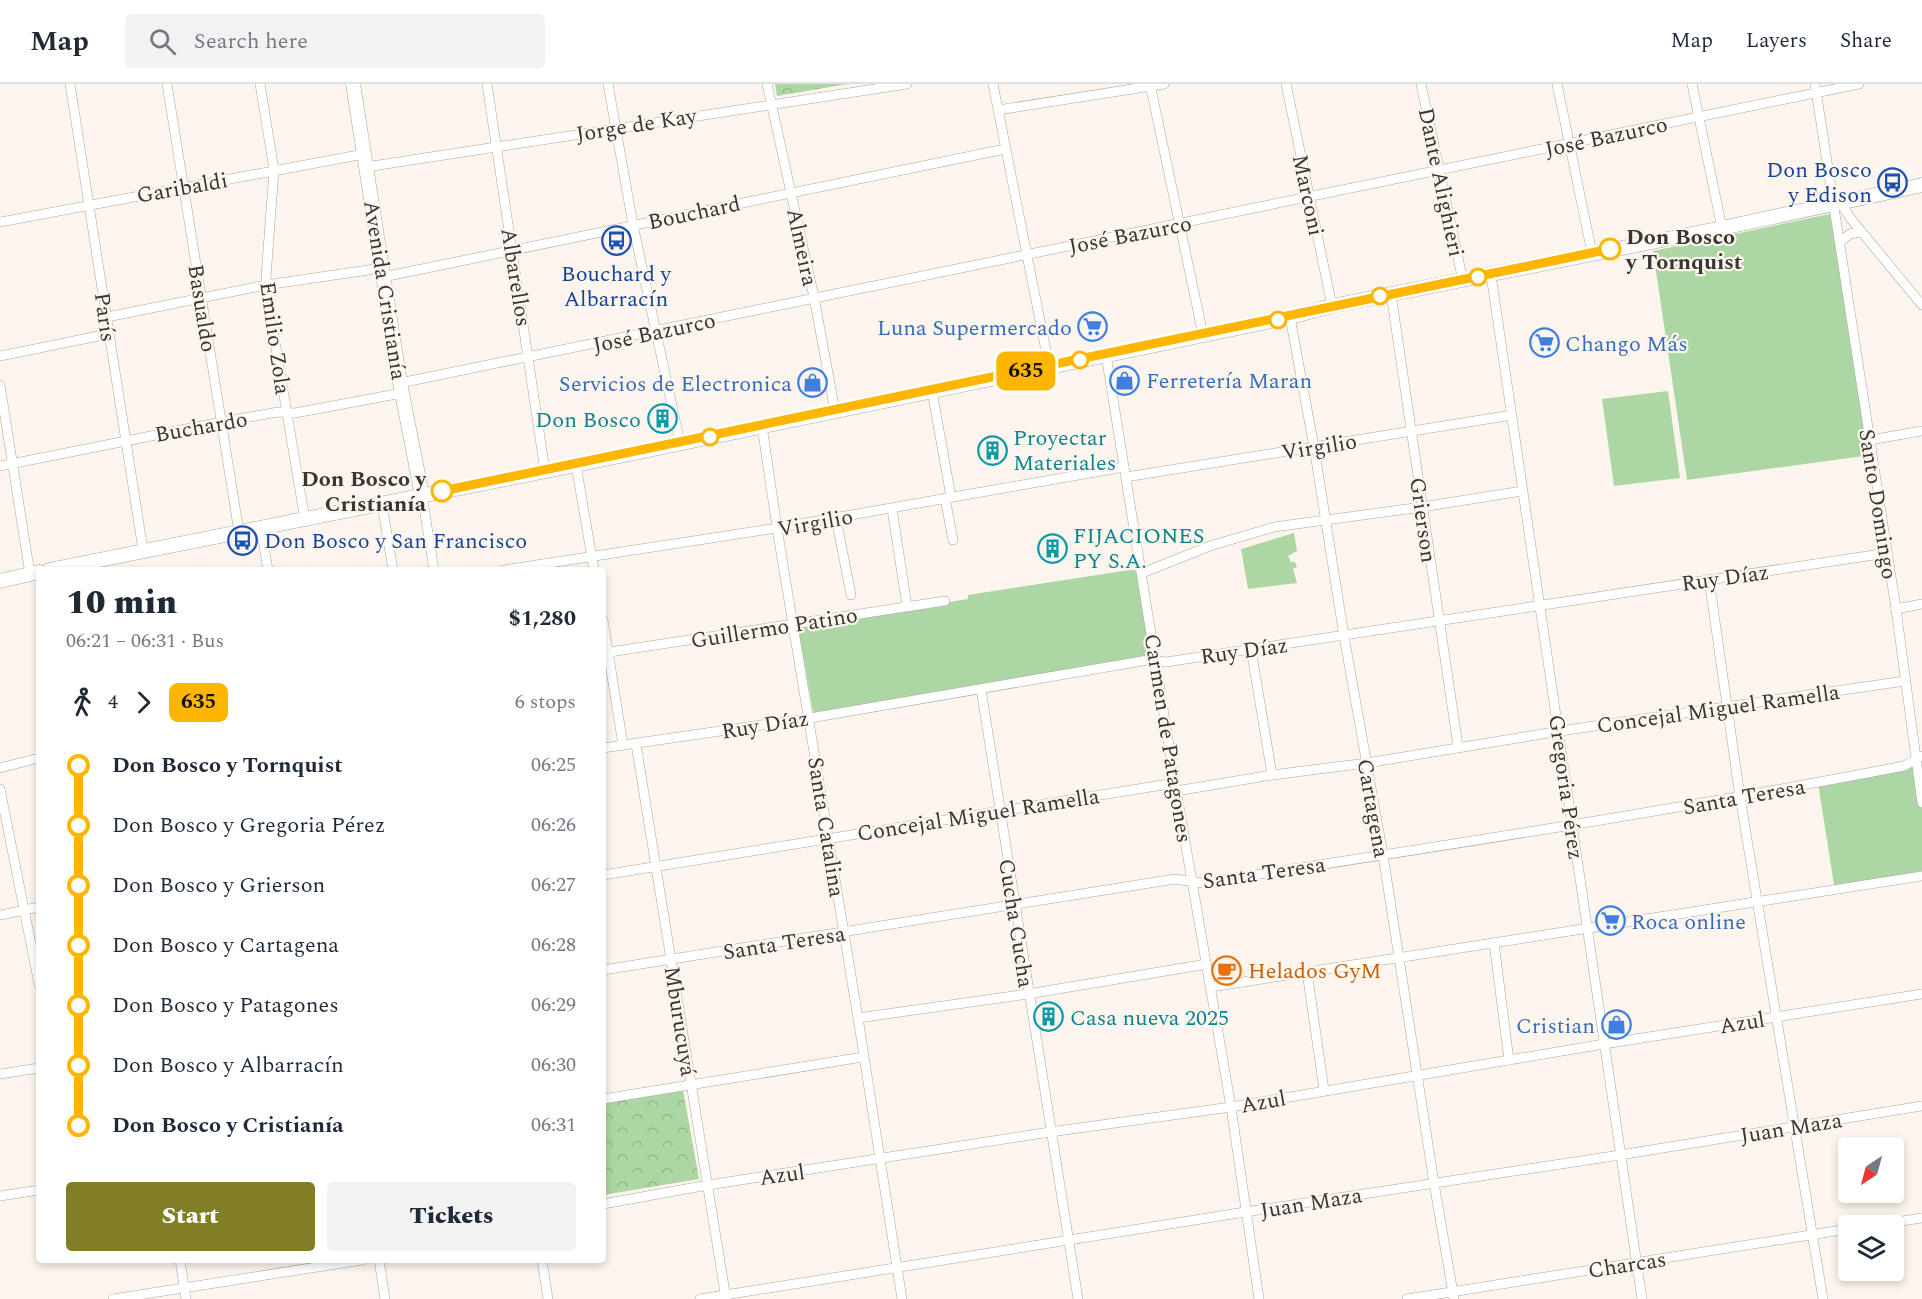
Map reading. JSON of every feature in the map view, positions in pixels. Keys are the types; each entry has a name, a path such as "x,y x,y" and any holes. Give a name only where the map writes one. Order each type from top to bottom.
{"main road":[{"name":"Avenida Cristianía","path":"353,84 401,388 422,495"},
{"path":"63,567 576,465 1922,185"},
{"path":"0,581 35,573"}],"street":[{"name":"París","path":"70,84 124,441 143,550"},
{"name":"Basualdo","path":"167,84 239,532"},
{"name":"Emilio Zola","path":"260,84 274,170 266,285 304,520"},
{"name":"Albarellos","path":"487,84 545,471"},
{"path":"608,84 633,225 680,443"},
{"name":"Almeira","path":"767,84 814,297 836,411"},
{"name":"Jorge de Kay","path":"365,160 496,147 907,84"},
{"path":"993,84 1048,366"},
{"path":"998,110 1164,84"},
{"name":"Marconi","path":"1286,84 1332,306"},
{"name":"Dante Alighieri","path":"1421,84 1463,281"},
{"path":"1557,84 1592,253"},
{"path":"1692,84 1722,228"},
{"name":"José Bazurco","path":"401,388 529,357 814,297 1699,117 1815,88 1859,84"},
{"path":"1150,85 1203,335"},
{"name":"Santo Domingo","path":"1815,88 1837,203 1840,242 1905,681 1919,759 1922,803"},
{"name":"Bouchard","path":"107,317 266,285 383,272 512,251 1005,149"},
{"name":"Garibaldi","path":"0,222 274,170 365,160"},
{"path":"1837,203 1922,305"},
{"path":"1840,242 1850,234 1861,232"},
{"name":"Gregoria Pérez","path":"1491,275 1560,730 1572,826 1642,1299"},
{"name":"Grierson","path":"1392,294 1458,746"},
{"name":"Cartagena","path":"1290,317 1383,855 1453,1295"},
{"path":"0,356 108,334"},
{"name":"Carmen de Patagones","path":"1107,355 1176,787 1231,1107 1259,1299"},
{"path":"0,385 12,463 35,573"},
{"name":"Buchardo","path":"0,466 220,422 286,412 295,413 401,388"},
{"path":"932,391 953,540"},
{"name":"Virgilio","path":"1126,477 1512,415"},
{"name":"Santa Catalina","path":"762,426 902,1299"},
{"path":"1870,440 1922,431"},
{"path":"576,465 594,567"},
{"name":"Virgilio","path":"526,567 892,509 1124,466"},
{"path":"1142,573 1210,546 1274,527 1522,491"},
{"path":"422,495 434,567"},
{"path":"382,504 392,567"},
{"path":"892,509 907,606"},
{"path":"836,518 851,595"},
{"path":"261,528 268,567"},
{"name":"Ruy Díaz","path":"606,748 810,718 1148,660 1166,662 1887,553"},
{"path":"1709,579 1740,797 1823,1299"},
{"name":"Guillermo Patino","path":"606,652 945,601"},
{"path":"1896,609 1922,604"},
{"path":"1251,649 1272,775"},
{"path":"606,652 624,745"},
{"name":"Concejal Miguel Ramella","path":"606,874 1000,810 1366,763 1560,730 1905,681"},
{"name":"Cucha Cucha","path":"981,689 1078,1299"},
{"name":"Mburucuyá","path":"636,744 726,1297"},
{"path":"0,768 36,759"},
{"name":"Santa Teresa","path":"606,970 1175,879 1202,883 1572,826 1904,766 1919,759"},
{"path":"0,789 36,968"},
{"path":"1211,987 1922,876"},
{"path":"0,915 36,907"},
{"path":"1494,943 1509,1060"},
{"path":"858,1018 1028,994 1207,964"},
{"path":"1306,972 1324,1090"},
{"name":"Azul","path":"606,1203 708,1185 1050,1132 1231,1107 1604,1044 1922,994"},
{"path":"606,1099 863,1057"},
{"path":"0,1074 36,1068"},
{"name":"Juan Maza","path":"700,1299 726,1297 1068,1240 1922,1106"},
{"path":"0,1196 36,1190"},
{"path":"1904,1221 1922,1218"},
{"name":"Charcas","path":"1407,1299 1453,1295 1838,1230"},
{"path":"180,1263 186,1299"},
{"path":"113,1299 343,1263"},
{"path":"379,1263 385,1299"},
{"path":"543,1263 549,1299"}],"green space":[{"path":"775,84 848,84 777,96"},
{"path":"1830,214 1871,455 1687,480 1653,251"},
{"path":"1668,391 1680,478 1614,486 1602,399"},
{"path":"1294,533 1297,551 1288,556 1297,567 1293,569 1297,583 1248,589 1241,549"},
{"path":"1136,569 1149,650 1147,656 815,714 813,711 799,632 803,626 968,599 968,595"},
{"path":"1915,761 1922,803 1922,876 1835,891 1818,783"},
{"path":"683,1090 699,1179 606,1194 606,1103"}],"bus line":[{"name":"635","path":"442,491 1094,358 1610,249"}],"place":[{"name":"Don Bosco y Edison","path":"1893,182"},
{"name":"Bouchard y Albarracín","path":"616,241"},
{"name":"Don Bosco y Tornquist","path":"1610,249"},
{"name":"Luna Supermercado","path":"1093,327"},
{"name":"Chango Más","path":"1544,343"},
{"name":"Ferretería Maran","path":"1125,380"},
{"name":"Servicios de Electronica","path":"813,383"},
{"name":"Don Bosco","path":"662,419"},
{"name":"Proyectar Materiales","path":"992,450"},
{"name":"Don Bosco y Cristianía","path":"442,491"},
{"name":"Don Bosco y San Francisco","path":"243,540"},
{"name":"FIJACIONES PY S.A.","path":"1052,548"},
{"name":"Roca online","path":"1610,921"},
{"name":"Helados GyM","path":"1227,970"},
{"name":"Casa nueva 2025","path":"1049,1017"},
{"name":"Cristian","path":"1616,1025"}]}
